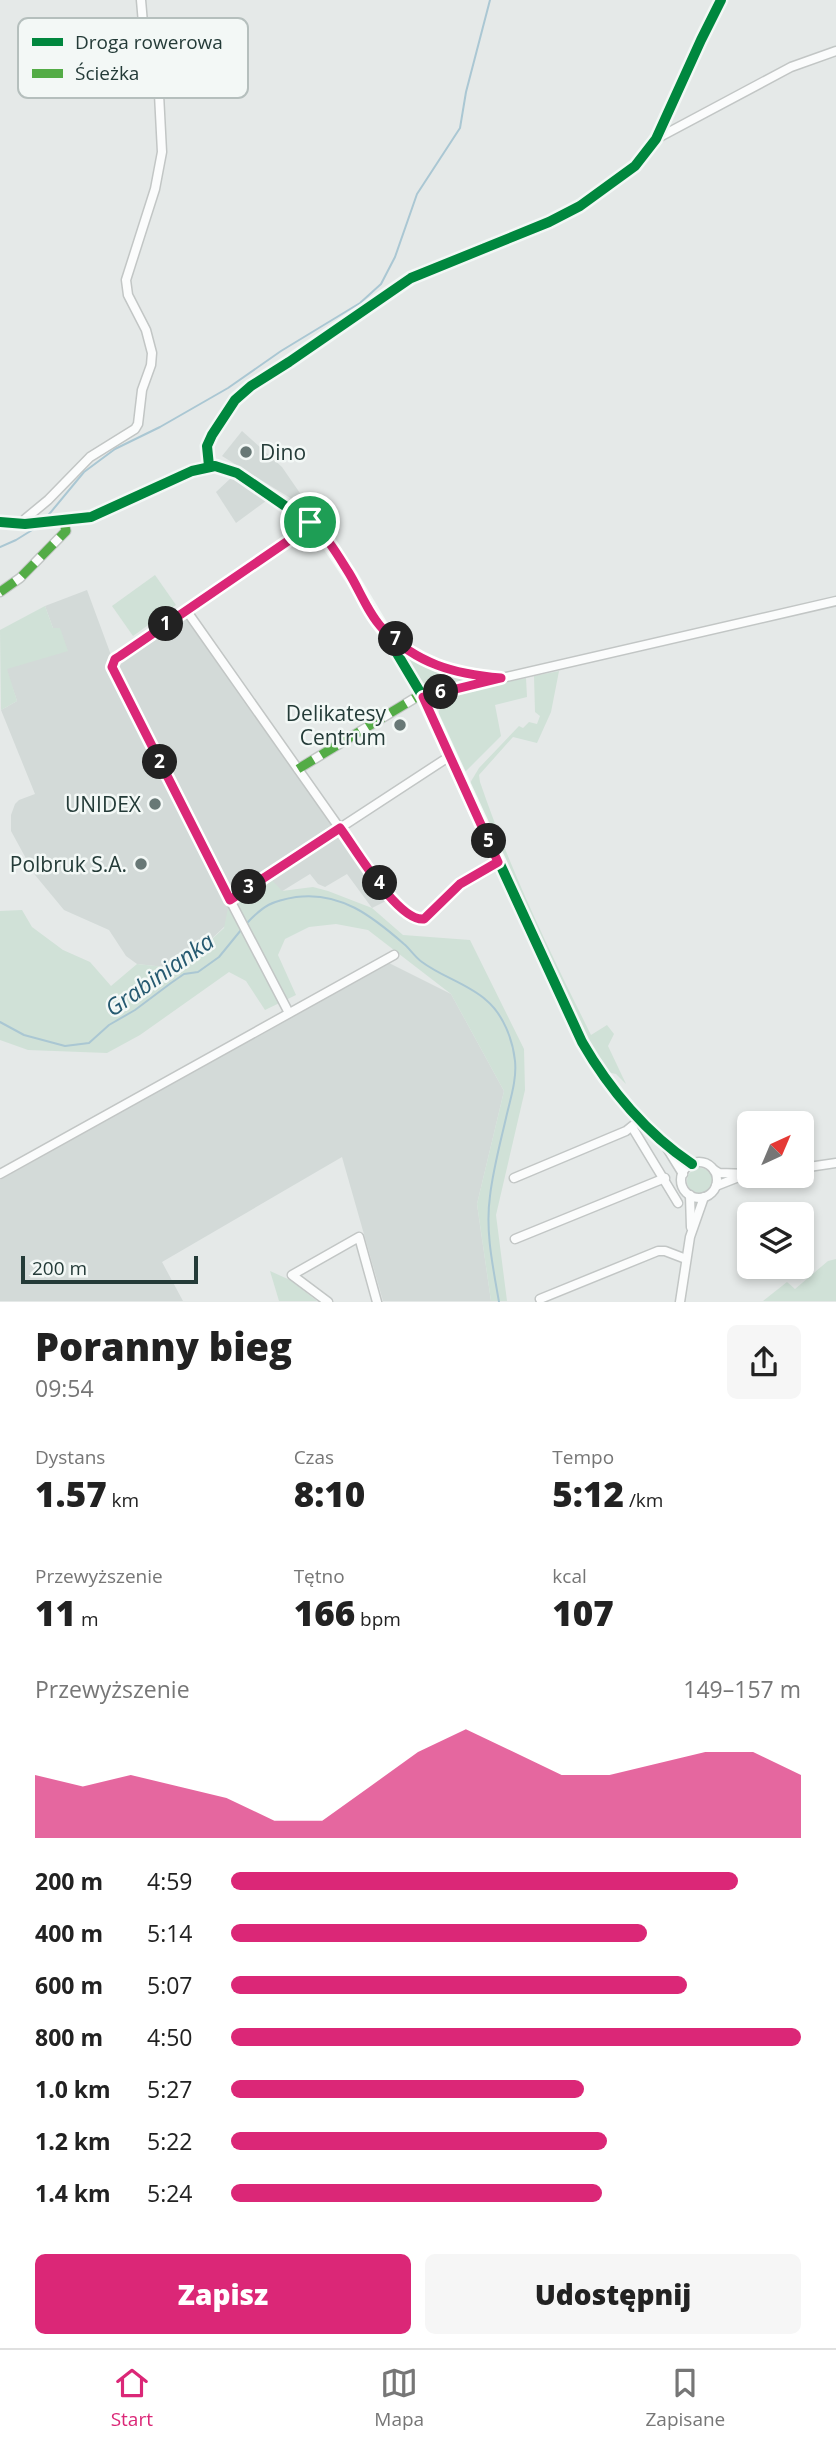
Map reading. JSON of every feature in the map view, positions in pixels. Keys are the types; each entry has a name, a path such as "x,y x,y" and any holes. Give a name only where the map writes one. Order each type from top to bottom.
{"street":[{"path":"141,0 143,18"},
{"path":"209,466 207,446 212,435 235,400 251,386 411,278 509,240 580,206 635,166 656,139 722,0"},
{"path":"656,139 780,73 836,51"},
{"path":"29,524 25,519 48,500 90,457 135,429 138,424 142,390 151,365 151,344 128,295 126,279 155,190 162,152 159,98"},
{"path":"0,522 29,524 101,514 209,466 226,468 237,473 310,522 329,542 423,697 582,1042 612,1087 664,1143 692,1164 704,1163 719,1173 737,1174"},
{"path":"0,592 25,573 66,531 63,521"},
{"path":"289,1013 112,667 115,659 304,530 310,522"},
{"path":"298,769 415,698 836,601"},
{"path":"186,610 389,896 406,911 419,920 428,916 449,892 498,862"},
{"path":"382,629 408,650 439,667 472,676 501,678"},
{"path":"230,900 450,756"},
{"path":"0,1174 394,955"},
{"path":"514,1178 632,1127 641,1119"},
{"path":"632,1127 678,1203"},
{"path":"664,1143 683,1174 682,1186 690,1195 704,1197"},
{"path":"814,1166 836,1163"},
{"path":"683,1174 692,1164"},
{"path":"680,1301 690,1237 704,1197 716,1186 717,1177 713,1169"},
{"path":"515,1239 665,1178"},
{"path":"716,1186 737,1178"},
{"path":"690,1195 690,1237"},
{"path":"328,1301 292,1275 359,1237 377,1301"},
{"path":"540,1299 658,1251 686,1259"}],"shaded area":[{"path":"242,431 282,467 304,499 300,504 222,456"},
{"path":"232,477 266,501 236,523 216,492"},
{"path":"87,590 111,655 119,659 184,616 388,900 372,908 347,874 325,887 318,884 310,874 224,927 199,951 174,968 137,964 126,956 109,930 64,910 35,875 11,831 11,815 15,804 35,794 1,710 17,701 6,669 53,628 45,606"},
{"path":"387,962 451,994 504,1091 477,1204 491,1301 383,1301 342,1157 162,1262 183,1301 0,1301 0,1180"}],"green space":[{"path":"155,575 176,605 133,636 112,606"},
{"path":"45,606 53,628 60,628 68,651 7,669 17,701 1,710 0,630"},
{"path":"413,658 441,673 466,681 428,690 409,662"},
{"path":"559,671 551,712 537,743 513,737 479,775 480,782 517,879 591,1035 607,1025 614,1034 608,1046 626,1084 616,1074 607,1072 567,1003 470,783 479,768 519,726 523,728 529,722 537,724 540,716 535,712 534,676"},
{"path":"526,678 527,697 495,705 501,736 465,772 438,715 441,703 447,696"},
{"path":"271,879 282,891 313,887 372,908 403,935 470,940 524,1049 525,1090 496,1215 507,1301 491,1301 477,1204 504,1091 451,994 368,930 336,924 309,927 285,939 278,955 296,995 265,1010 246,981 229,972 140,1035 107,1053 28,1050 0,1040 0,911 22,910 32,927 63,950 90,962 111,986 137,964 174,968 199,951 224,928 228,908"},
{"path":"700,1168 709,1172 713,1181 709,1190 700,1194 691,1190 687,1181 691,1172"},
{"path":"836,1259 836,1301 763,1301 787,1282 795,1289 807,1279 814,1279 814,1273 828,1261"},
{"path":"270,1271 290,1280 317,1301 279,1301"}],"waterway":[{"path":"46,518 84,472 115,449 228,388 281,351 360,303 381,284 395,257 417,194 460,128 466,92 490,0"},
{"path":"0,547 37,527"},
{"name":"Grabinianka","path":"247,923 274,902 296,897 312,896 341,902 380,924 422,962 479,994 497,1012 509,1036 515,1068 513,1090 493,1176 488,1222 499,1302"},
{"name":"Grabinianka","path":"0,1022 24,1035 65,1046 89,1043 109,1025 135,1010 184,974 198,972 219,957 241,930"}],"marked path":[{"path":"0,592 20,578 66,531 64,521"},
{"path":"298,769 415,698 423,697"}],"cycle path":[{"path":"209,466 207,446 212,435 235,400 251,386 411,278 549,222 580,206 635,166 656,139 721,0"},
{"path":"0,522 25,524 91,517 192,471 215,466 237,473 320,530 423,697 582,1042 604,1077 630,1109 660,1139 692,1164"}],"place":[{"name":"Dino","path":"246,452"},
{"name":"Delikatesy Centrum","path":"400,725"},
{"name":"UNIDEX","path":"155,804"},
{"name":"Polbruk S.A.","path":"141,864"}],"route":[{"path":"310,522 329,542 382,629 408,650 439,667 472,676 501,678 423,697 498,862 449,892 424,919 414,918 389,896 340,828 230,900 112,667 115,659 304,530 310,522"}]}
